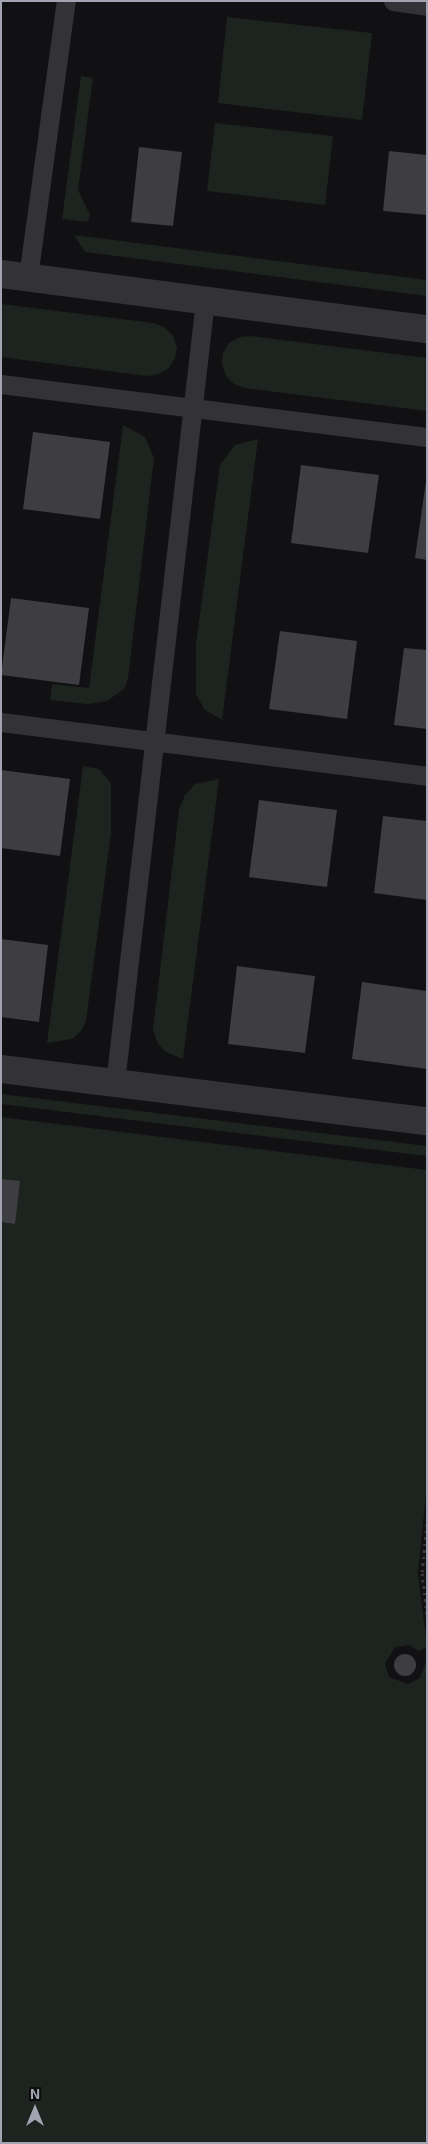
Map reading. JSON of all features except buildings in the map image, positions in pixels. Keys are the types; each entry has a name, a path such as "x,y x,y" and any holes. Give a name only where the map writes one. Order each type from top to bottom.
{"street":[{"path":"1,274 427,329"},
{"path":"1,1068 427,1121"}],"lane":[{"path":"28,277 66,1"},
{"path":"392,1 427,6"},
{"path":"115,1083 156,742 205,300"},
{"path":"1,384 427,437"},
{"path":"1,722 427,776"}],"path":[{"path":"427,1524 422,1587 427,1614"}],"shaded area":[{"path":"227,17 372,33 362,120 218,103"},
{"path":"81,76 93,78 78,190 90,215 88,222 62,219"},
{"path":"215,123 333,136 325,205 207,191"},
{"path":"74,235 427,280 427,296 85,252"},
{"path":"1,304 153,323 164,327 173,336 177,347 175,358 169,368 159,374 147,376 1,357"},
{"path":"251,336 427,358 427,411 245,388 234,384 226,376 222,364 223,353 229,343 240,337"},
{"path":"123,425 145,437 154,458 128,679 124,689 107,701 87,704 50,700 52,684 89,688"},
{"path":"258,439 222,720 204,709 196,694 196,644 220,465 235,445"},
{"path":"83,766 99,769 111,783 111,833 86,1021 81,1031 72,1039 47,1043"},
{"path":"219,779 183,1059 166,1052 158,1044 153,1030 179,810 185,795 195,784"},
{"path":"1,1094 427,1146 427,1156 1,1104"},
{"path":"1,1117 427,1170 427,1484 418,1573 427,1647 419,1651 409,1645 395,1647 385,1664 389,1677 408,1684 420,1678 427,1659 427,2143 1,2143"}]}
